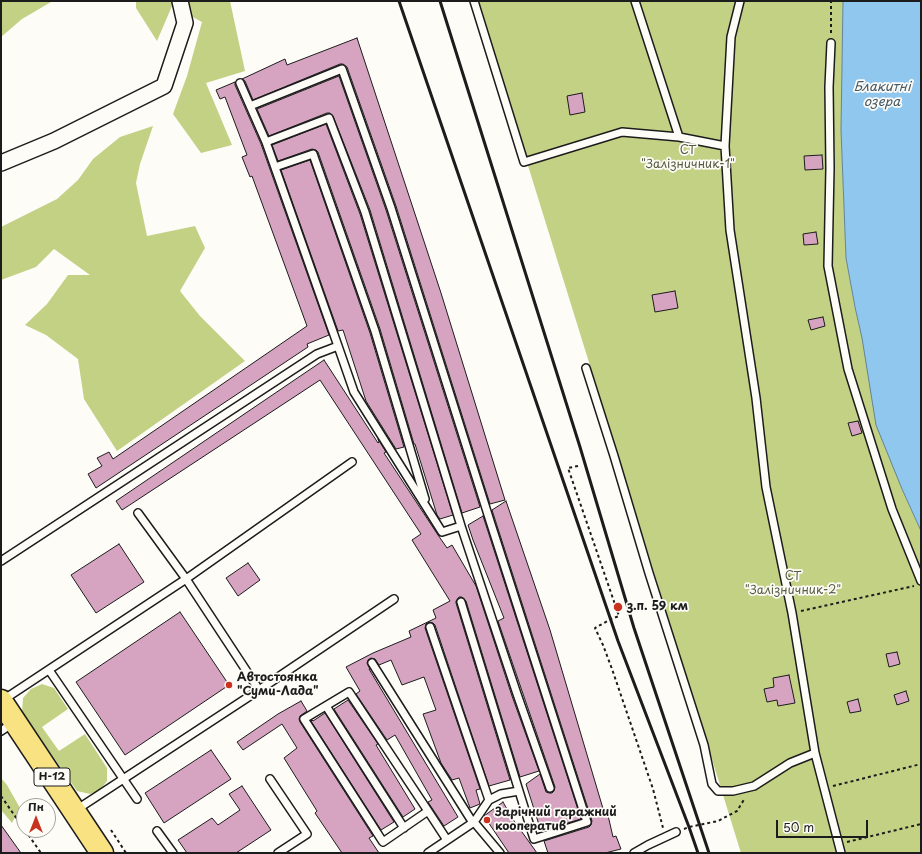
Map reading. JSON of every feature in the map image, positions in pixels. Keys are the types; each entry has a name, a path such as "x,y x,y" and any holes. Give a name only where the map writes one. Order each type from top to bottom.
{"main road":[{"name":"Н-12","path":"1,701 8,726 74,811 102,853"}],"street":[{"path":"1,163 54,141 164,86 185,23 180,1"}],"lane":[{"path":"474,1 524,162 622,132 679,137 725,146"},
{"path":"635,1 679,137"},
{"path":"740,1 731,37 725,146 730,230 756,398 766,487 792,613 815,753 841,853"},
{"path":"831,42 829,87 830,168 828,266 848,369 892,509 919,583"},
{"path":"250,106 342,70 391,208 587,822 534,839 462,602"},
{"path":"240,82 266,142 354,392 442,532 461,526"},
{"path":"266,142 329,118 366,212 461,526 550,788"},
{"path":"275,167 313,154 374,331 428,509"},
{"path":"1,561 317,354 338,346"},
{"path":"586,368 704,745 712,784 718,791 733,791 754,786 790,763 815,753"},
{"path":"1,701 186,579 352,462"},
{"path":"138,513 186,579 259,690"},
{"path":"74,811 259,690 394,599"},
{"path":"430,627 490,800"},
{"path":"372,663 473,822 500,853"},
{"path":"49,670 137,798"},
{"path":"428,811 383,842 304,719 349,692 428,811 447,840"},
{"path":"326,706 404,828"},
{"path":"270,779 307,834 278,853"},
{"path":"428,853 473,822 490,800 502,794 519,791"},
{"path":"157,831 172,853"},
{"path":"634,853 676,832"}],"path":[{"path":"831,1 831,42"},
{"path":"578,466 568,468 619,616 594,628 603,645 612,669 653,789 666,837"},
{"path":"792,613 919,583"},
{"path":"824,788 921,764"},
{"path":"689,827 718,821 737,811 746,795 754,786"},
{"path":"1,796 16,818"},
{"path":"839,844 921,824"},
{"path":"110,830 126,853"},
{"path":"30,838 41,853"}],"green space":[{"path":"1,1 52,1 22,19 1,37"},
{"path":"136,1 230,1 245,71 206,83 232,145 201,153 173,114 187,76 202,22 172,6 157,41 136,8"},
{"path":"477,1 843,1 841,130 846,258 855,307 902,489 921,531 921,853 741,853"},
{"path":"153,126 140,164 136,183 147,236 195,226 205,248 180,291 200,316 245,361 117,451 84,399 78,359 46,335 25,325 47,304 68,275 90,275 54,249 36,267 1,280 1,227 57,199 78,180 93,159 120,137"},
{"path":"42,684 54,688 68,709 42,727 59,751 85,734 107,768 107,781 100,790 90,794 77,791 22,712 23,698 31,689"},
{"path":"1,778 16,801 16,816 12,823 1,810"}],"water":[{"name":"Блакитні озера","path":"843,1 921,1 921,531 876,425 862,338 846,258 841,130"}],"building":[{"path":"357,38 441,293 505,500 490,504 396,206 347,67 340,64 253,100 245,81 242,79 285,59 287,65"},
{"path":"339,76 386,210 480,507 462,513 370,210 333,116 330,113 327,113 269,136 257,109"},
{"path":"235,82 261,144 329,335 307,344 308,347 96,488 88,474 102,466 97,458 109,452 113,459 307,326 252,176 250,177 242,157 247,155 225,97 220,99 216,90"},
{"path":"582,93 585,112 570,115 567,96"},
{"path":"326,124 360,214 453,515 440,519 437,515 414,444 380,329 318,152 312,149 278,161 272,145"},
{"path":"822,155 823,169 805,170 804,156"},
{"path":"310,160 370,333 404,447 396,449 366,401 343,330 338,331 281,170"},
{"path":"816,232 818,244 804,245 803,234"},
{"path":"675,291 678,308 655,312 652,295"},
{"path":"823,317 825,326 811,330 808,320"},
{"path":"324,360 378,443 378,439 386,452 384,453 438,535 447,548 452,545 476,586 512,696 539,771 520,777 466,601 462,597 459,597 456,603 510,780 489,786 435,625 429,622 426,624 425,628 480,789 476,790 480,804 470,808 459,778 452,780 441,763 423,714 436,710 424,677 402,685 391,660 379,665 375,659 371,658 367,663 369,669 458,817 444,826 428,802 432,800 395,735 387,740 356,694 360,691 346,667 373,653 411,637 409,631 436,618 433,610 450,601 412,540 421,534 320,380 122,510 116,501"},
{"path":"858,421 862,433 852,436 848,423"},
{"path":"506,501 550,630 604,812 607,811 613,837 616,836 621,849 605,853 548,853 544,841 589,827 592,821 492,510"},
{"path":"483,516 581,819 541,831 526,784 540,774 546,792 552,793 555,787 498,621 504,618 468,525"},
{"path":"119,544 144,582 96,613 71,575"},
{"path":"248,563 260,580 238,596 226,578"},
{"path":"180,612 229,685 125,755 76,682"},
{"path":"897,652 900,664 889,667 886,654"},
{"path":"789,675 795,703 778,706 777,700 767,702 764,689 774,687 773,678"},
{"path":"906,691 909,701 897,705 894,695"},
{"path":"858,699 861,711 850,713 847,702"},
{"path":"348,700 378,744 376,745 415,809 403,817 334,709"},
{"path":"301,701 307,711 300,716 300,722 373,836 369,838 379,853 342,853 315,813 317,811 284,758 297,748 282,724 243,750 237,742 278,714"},
{"path":"325,713 394,822 381,830 311,721"},
{"path":"211,750 231,779 164,823 145,793"},
{"path":"242,786 271,830 236,853 187,853 178,840 212,818 218,825 240,810 229,794"},
{"path":"503,802 512,818 537,853 509,853 484,816"},
{"path":"1,825 21,853 1,853"}],"railway":[{"path":"399,1 618,641 698,853"},
{"path":"440,1 580,447 634,628 709,853"}],"place":[{"name":"з.п. 59 км","path":"618,607"},
{"name":"Автостоянка \"Суми-Лада\"","path":"229,685"},
{"name":"Зарічний гаражний кооператив","path":"487,820"}],"park label":[{"name":"СТ \"Залізничник-1\"","path":"688,158"},
{"name":"СТ \"Залізничник-2\"","path":"793,584"}]}
